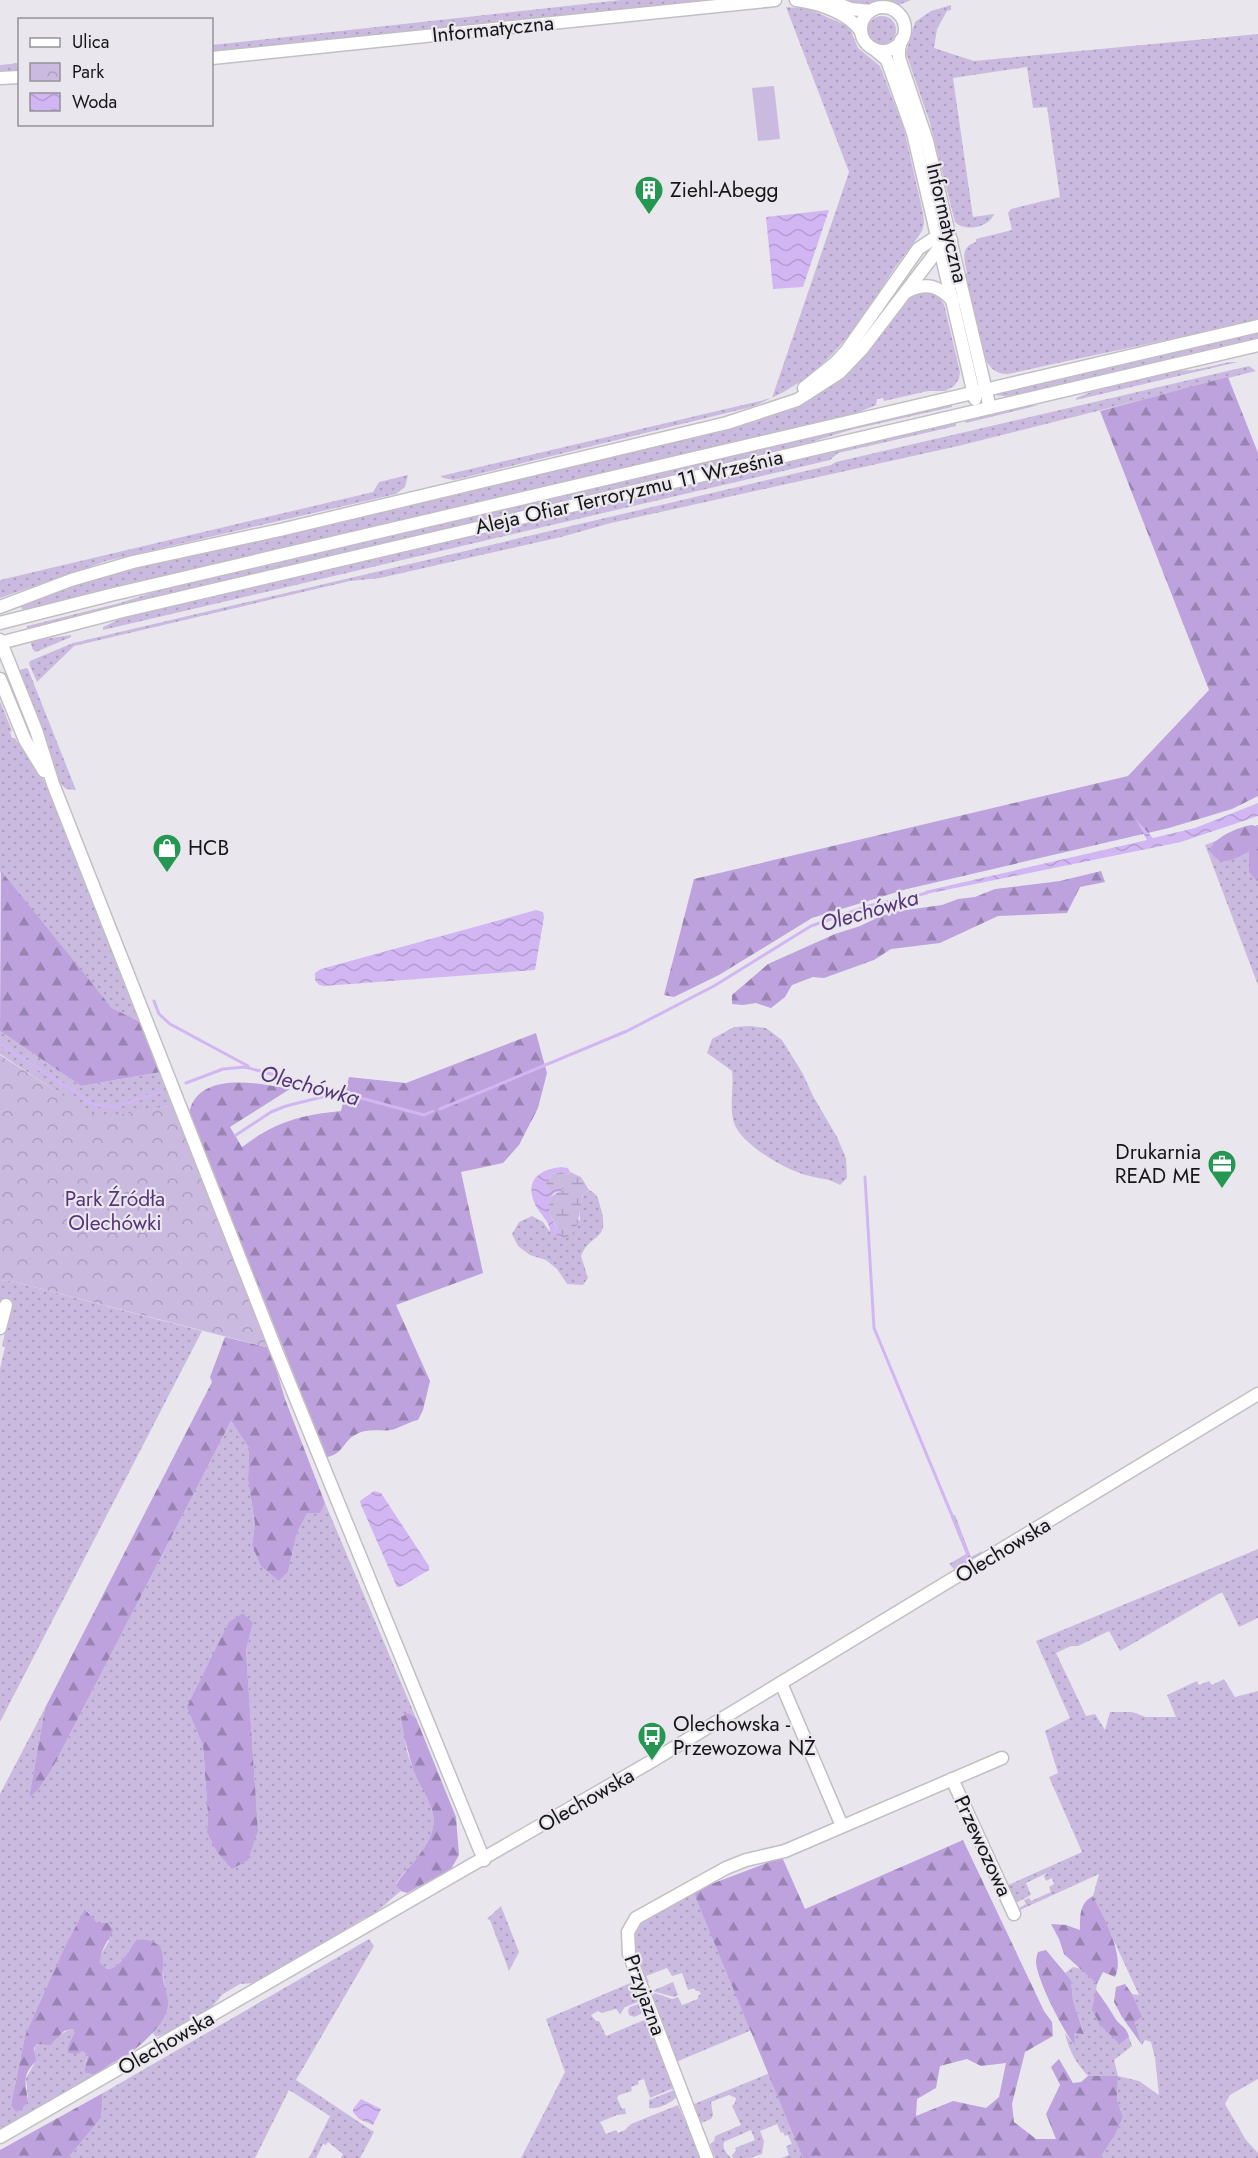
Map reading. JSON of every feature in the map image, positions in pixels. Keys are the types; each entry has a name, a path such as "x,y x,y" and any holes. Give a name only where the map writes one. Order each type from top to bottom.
{"street":[{"name":"Informatyczna","path":"213,58 775,0"},
{"path":"796,0 836,12 851,20 861,31"},
{"path":"828,0 851,9 870,11 880,7 887,8 900,16 905,28 901,40 894,48 874,49 863,39 862,23 870,11"},
{"name":"Informatyczna","path":"901,40 899,58 922,122 951,240 984,409"},
{"name":"Informatyczna","path":"874,49 887,60 908,117 953,302 980,392"},
{"path":"0,78 18,77"},
{"path":"782,405 841,357 918,249 926,243 951,240"},
{"path":"0,607 71,580 133,562 290,528 727,423 797,400 816,389 851,362 907,291 939,243"},
{"path":"907,291 919,286 932,286 940,289 953,302"},
{"name":"Aleja Ofiar Terroryzmu 11 Września","path":"0,623 110,595 1258,326"},
{"name":"Aleja Ofiar Terroryzmu 11 Września","path":"0,642 1258,345"},
{"path":"0,642 36,730 53,784 268,1328 484,1860"},
{"path":"0,679 25,740 53,784"},
{"path":"0,1328 6,1305"},
{"name":"Olechowska","path":"0,2137 484,1860 1258,1394"},
{"path":"781,1683 842,1826"},
{"name":"Przewozowa","path":"785,1851 1002,1758"},
{"name":"Przewozowa","path":"952,1779 1014,1914"},
{"name":"Przyjazna","path":"707,2158 629,1954 628,1932 636,1918 643,1913 726,1868 746,1860 785,1851"}],"green space":[{"path":"621,0 724,0 213,53 213,45"},
{"path":"839,0 911,0 899,5 882,3 866,7"},
{"path":"951,5 951,10 947,11 937,29 934,48 974,61 1258,34 1258,320 1008,374 997,372 991,367 985,357 965,274 967,273 965,250 976,242 976,239 1012,230 1008,213 1011,209 1060,197 1047,107 1033,108 1027,67 953,78 973,217 994,214 987,223 976,227 965,227 955,222 930,123 906,53 915,22 931,11"},
{"path":"786,7 809,9 845,25 851,31 858,48 880,66 904,129 924,223 918,237 845,340 814,371 772,398 849,172"},
{"path":"882,16 892,20 896,30 892,40 882,44 872,40 868,30 872,20"},
{"path":"18,63 18,72 0,74 0,65"},
{"path":"774,86 780,139 758,141 752,88"},
{"path":"927,290 938,296 944,304 960,372 959,379 954,386 945,391 928,391 884,401 883,398 877,399 876,405 850,416 23,610 20,605 127,569 755,422 798,404 912,294"},
{"path":"1258,332 1258,340 1011,397 995,395 996,393"},
{"path":"1238,362 1076,400 1096,390 1172,371 1194,370"},
{"path":"1249,366 1256,371 958,446 611,523 561,537 380,578 350,581 74,646 37,682 29,664 30,661 73,643"},
{"path":"1228,377 1258,453 1258,796 1232,809 1169,828 907,889 812,918 719,975 674,997 664,995 694,879 1128,776 1209,690 1100,411"},
{"path":"771,398 751,407 454,480 441,476"},
{"path":"952,404 952,407 850,430 789,449 28,629 27,626 120,603 173,586"},
{"path":"1039,405 966,423 964,419 1015,407"},
{"path":"956,422 956,426 838,453 830,460 103,630 103,627 122,618"},
{"path":"408,475 405,487 396,494 106,561 0,598 0,580 373,492 379,482"},
{"path":"71,635 36,652 30,641"},
{"path":"26,668 76,790 66,789 59,782 18,671"},
{"path":"0,701 12,731 10,732 12,738 20,742 52,797 140,1022 112,1008 0,872"},
{"path":"1252,825 1258,827 1258,882 1249,872 1249,851 1235,858 1221,861 1209,851 1216,841 1227,834"},
{"path":"1258,825 1258,985 1205,845"},
{"path":"1,871 112,1008 140,1022 161,1072 81,1086 0,1031"},
{"path":"1101,871 1105,882 1080,887 1067,913 998,916 940,943 891,949 874,960 824,978 813,977 792,985 785,997 771,1008 756,1003 732,1004 732,995 768,964 881,916 942,905 958,899 975,897 995,889 1060,881"},
{"path":"734,1027 766,1028 782,1040 803,1074 846,1158 847,1178 840,1185 829,1180 804,1175 780,1164 756,1149 739,1132 734,1123 732,1110 732,1071 707,1053 712,1039"},
{"path":"0,1031 81,1086 161,1072 175,1105 98,1119 0,1054"},
{"path":"536,1033 547,1073 538,1108 519,1145 503,1163 461,1172 483,1273 396,1305 430,1381 423,1410 418,1420 395,1429 366,1431 357,1434 337,1453 327,1457 189,1113 195,1099 204,1090 231,1083 262,1084 290,1089 230,1127 242,1147 266,1131 288,1121 341,1111 349,1077 406,1083"},
{"name":"Park Źródła Olechówki","path":"0,1055 98,1118 175,1105 270,1348 0,1280"},
{"path":"561,1172 569,1175 570,1172 581,1177 589,1190 583,1194 574,1232 570,1237 565,1238 552,1218 549,1205 550,1199 555,1194 564,1190 556,1188 553,1191 548,1190 545,1185 552,1174"},
{"path":"589,1190 599,1200 603,1227 581,1256 588,1278 583,1285 567,1284 557,1269 546,1260 530,1255 518,1246 512,1234 519,1222 532,1216 543,1222 550,1232 580,1220 583,1194"},
{"path":"0,1280 202,1331 0,1722 0,1369 5,1347 2,1346 11,1306 0,1306"},
{"path":"225,1337 270,1348 285,1399 325,1503 320,1513 307,1513 297,1532 288,1572 279,1581 261,1566 252,1545 255,1524 248,1480 249,1448 231,1421 52,1769 38,1790 29,1798 45,1708 212,1382 210,1377"},
{"path":"231,1421 249,1448 248,1480 255,1524 252,1545 279,1581 288,1572 297,1531 307,1512 320,1513 325,1503 416,1718 409,1713 406,1745 408,1756 432,1810 434,1821 429,1839 421,1853 396,1884 401,1891 378,1911 258,1983 240,1984 223,1994 210,2009 176,2029 156,2037 153,2033 163,2018 167,1997 164,1991 163,1970 136,1940 116,1966 107,1969 99,1963 100,1956 109,1941 86,1909 25,2036 11,2105 28,2098 26,2078 34,2064 35,2044 52,2042 66,2031 72,2029 75,2031 74,2037 82,2051 88,2055 86,2062 100,2074 0,2129 0,1794 45,1708 29,1798 38,1790 52,1769","holes":["253,1623 246,1650 258,1830 207,1832 203,1745"]},
{"path":"955,1515 971,1557 982,1551 981,1555 959,1571 949,1564 966,1554 951,1517"},
{"path":"1258,1549 1258,1618 1239,1627 1222,1592 1120,1651 1109,1631 1078,1646 1071,1646 1056,1653 1086,1716 1095,1714 1105,1730 1110,1712 1132,1712 1146,1717 1176,1717 1167,1695 1197,1681 1199,1685 1209,1681 1212,1685 1224,1679 1235,1697 1258,1691 1258,2079 1230,2095 1225,2104 1246,2140 1258,2153 1258,2158 1100,2158 1115,2135 1123,2117 1117,2100 1118,2077 1088,2076 1074,2056 1065,2033 1074,2045 1074,2033 1084,2033 1073,2000 1071,1980 1065,1973 1073,1967 1081,1969 1097,1984 1096,1990 1120,2044 1129,2037 1132,2046 1114,2060 1118,2076 1139,2081 1159,2095 1155,2058 1151,2042 1145,2040 1142,2045 1135,2022 1141,2017 1132,1994 1139,1995 1093,1896 1099,1874 1020,1910 1019,1908 1026,1904 1024,1900 1029,1898 1031,1901 1051,1892 1049,1887 1054,1884 1052,1878 1046,1881 1044,1876 1047,1873 1026,1883 1031,1895 1016,1903 1011,1892 1007,1890 1006,1886 1082,1852 1049,1777 1058,1773 1045,1731 1070,1718 1036,1641"},
{"path":"243,1613 253,1623 246,1650 258,1830 248,1860 232,1869 217,1852 207,1832 203,1745 187,1707 229,1622"},
{"path":"409,1713 416,1718 456,1817 459,1855 451,1869 407,1893 401,1891 396,1885 421,1853 434,1823 431,1807 414,1771 405,1738 401,1717"},
{"path":"963,1840 1044,2011 1052,2022 1053,2036 1025,2052 1012,2104 1014,2122 1036,2139 1056,2139 1046,2114 1060,2085 1051,2067 1059,2059 1073,2083 1081,2082 1088,2076 1118,2076 1117,2100 1123,2117 1115,2135 1100,2158 803,2158 693,1891 782,1857 805,1909","holes":["967,2059 981,2066 1006,2063 999,2097 986,2108 953,2101 916,2116 917,2099 936,2088 940,2066"]},
{"path":"693,1891 752,2030 676,2062 649,1998 655,1993 672,1999 678,1997 682,2005 698,1999 701,1994 694,1988 688,1990 682,1973 672,1976 667,1968 646,1976 649,1982 643,1982 632,1954 633,1930 647,1913"},
{"path":"1093,1896 1112,1936 1118,1958 1115,1977 1103,1972 1097,1984 1064,1954 1051,1924 1066,1925 1080,1930 1080,1915 1083,1906"},
{"path":"501,1906 519,1952 509,1971 490,1920 487,1919"},
{"path":"85,1909 97,1923 108,1923 113,1930 100,1959 100,1963 107,1969 120,1962 136,1940 148,1940 161,1948 163,1980 168,2000 167,2011 159,2026 146,2040 100,2074 86,2073 88,2055 82,2051 77,2054 68,2053 75,2031 72,2029 64,2031 50,2045 36,2044 34,2048 36,2060 26,2077 26,2105 16,2112 11,2105 25,2036 64,1949"},
{"path":"369,1939 374,1946 296,2080 374,2132 360,2158 341,2158 343,2154 328,2142 326,2145 323,2144 316,2158 309,2158 330,2116 289,2090 255,2158 68,2158 101,2118 103,2093"},
{"path":"1046,1950 1071,1980 1073,2000 1084,2034 1074,2033 1075,2046 1051,2005 1037,1970 1038,1952"},
{"path":"635,1981 643,2000 625,2007 620,2014 616,2009 602,2013 598,2011 591,2015 599,2021 606,2036 649,2018 674,2088 650,2098 644,2079 638,2081 639,2084 631,2087 632,2091 619,2095 617,2098 622,2109 625,2108 626,2114 600,2122 606,2134 616,2130 618,2133 631,2124 678,2105 701,2158 521,2158 565,2072 546,2019"},
{"path":"673,1982 678,1995 674,1997 652,1991"},
{"path":"1125,1984 1142,2017 1135,2022 1142,2045 1114,2002 1116,1987"},
{"path":"1096,1990 1128,2034 1129,2037 1120,2044 1100,2025 1092,2009"},
{"path":"644,2002 647,2011 634,2017 629,2015 630,2007"},
{"path":"770,2073 803,2158 781,2158 789,2155 786,2146 792,2144 788,2135 781,2133 777,2124 760,2131 764,2141 762,2154 750,2158 733,2158 735,2148 755,2140 751,2130 724,2142 724,2149 731,2158 715,2158 710,2144 714,2141 715,2136 741,2125 732,2106 736,2098 729,2095 711,2102 713,2115 711,2119 701,2123 694,2104"},
{"path":"674,2090 677,2096 672,2101 660,2107 649,2108 649,2100"},
{"path":"103,2093 101,2118 68,2158 0,2158 0,2150"}],"water":[{"path":"829,210 803,287 773,289 766,217"},
{"path":"1258,803 1258,816 1181,842 926,894 925,891 1147,840 1135,818 1153,838 1195,828"},
{"path":"536,910 543,912 544,917 535,970 324,986 319,985 315,980 315,973 321,969"},
{"path":"561,1167 568,1168 569,1176 561,1172 552,1174 545,1185 548,1190 559,1187 564,1190 554,1193 549,1205 551,1217 565,1238 550,1232 532,1194 533,1181 541,1173"},
{"path":"374,1491 381,1493 429,1566 429,1570 400,1587 397,1587 361,1505 360,1501"},
{"path":"361,2099 381,2109 373,2125 359,2119 353,2112"}],"waterway":[{"name":"Olechówka","path":"440,1109 627,1031 714,986 811,926 868,906 927,893"},
{"path":"154,1001 159,1014 170,1024 248,1066"},
{"name":"Olechówka","path":"0,1044 95,1105 115,1107 160,1092"},
{"name":"Olechówka","path":"186,1083 223,1069 245,1067 424,1115 433,1111"},
{"path":"236,1135 271,1112 338,1093"},
{"path":"865,1177 874,1328 968,1554 963,1562"}],"place":[{"name":"Ziehl-Abegg","path":"649,216"},
{"name":"HCB","path":"167,874"},
{"name":"Drukarnia READ ME","path":"1222,1190"},
{"name":"Olechowska - Przewozowa NŻ","path":"652,1762"}]}
